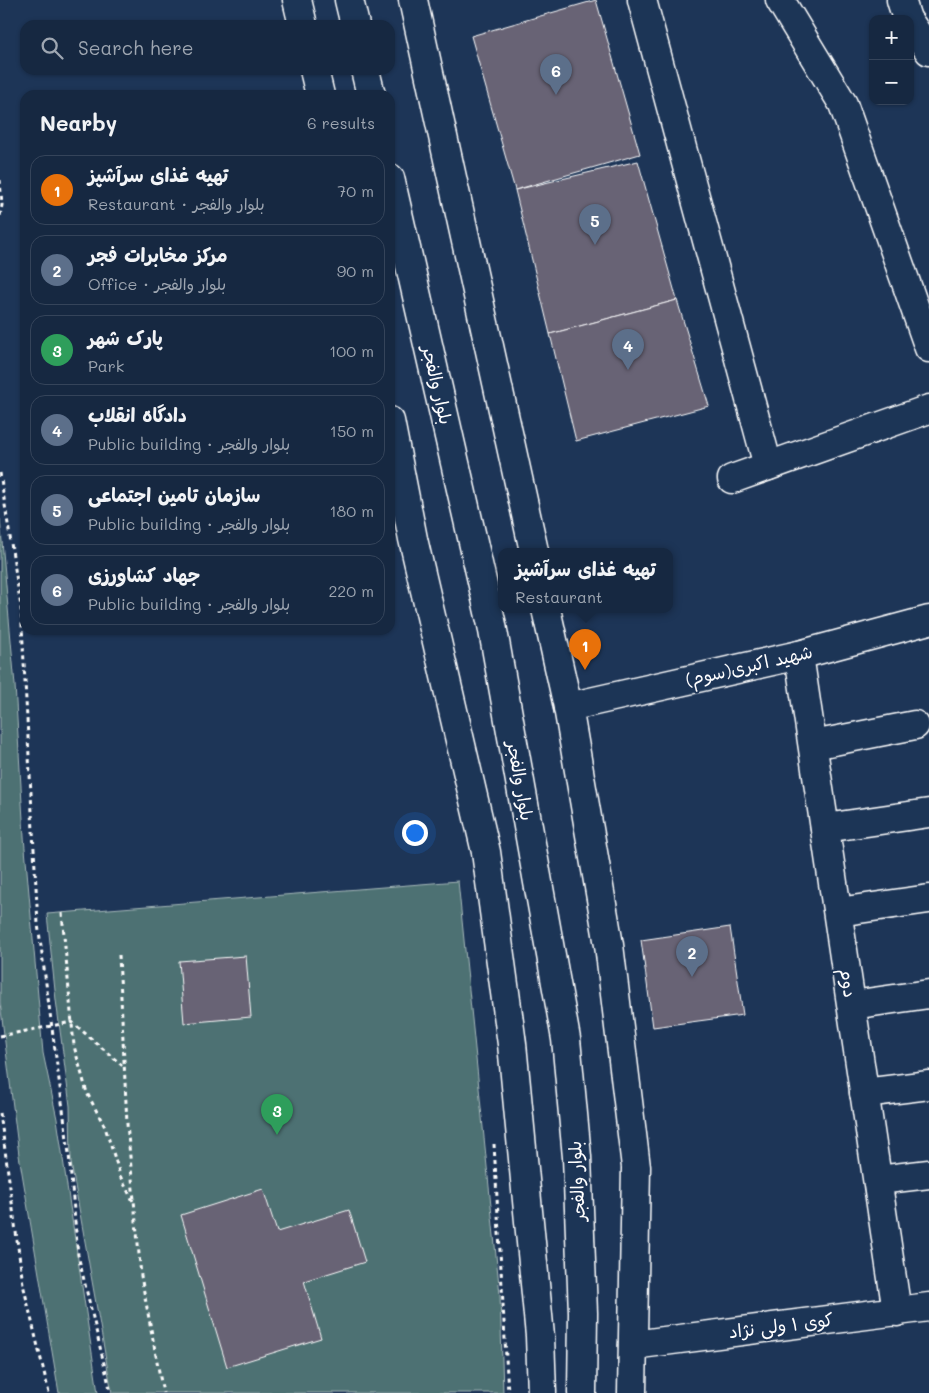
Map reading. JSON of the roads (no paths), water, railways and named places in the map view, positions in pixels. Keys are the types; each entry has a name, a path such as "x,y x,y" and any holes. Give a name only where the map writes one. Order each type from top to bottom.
{"main road":[{"path":"297,0 302,20"},
{"path":"349,0 354,20"},
{"path":"412,0 533,548"},
{"path":"642,0 768,466"},
{"path":"780,0 843,104 929,348"},
{"path":"901,0 906,15"},
{"path":"914,29 929,51"},
{"path":"315,75 319,90"},
{"path":"366,75 370,90"},
{"name":"بلوار والفجر","path":"395,200 492,625 566,1039 577,1156 583,1313 582,1393"},
{"path":"732,479 929,409"},
{"path":"395,447 413,539 486,852 512,1044 540,1336 542,1393"},
{"path":"547,613 568,706 608,945 636,1167 632,1393"},
{"name":"شهید اکبری(سوم)","path":"568,706 799,655 929,620"},
{"name":"دوم","path":"799,655 897,1312"},
{"path":"813,746 914,725"},
{"path":"825,828 929,813"},
{"path":"838,912 929,900"},
{"path":"852,1005 929,994"},
{"path":"864,1093 929,1085"},
{"path":"878,1180 929,1174"},
{"name":"کوی ۱ ولی نژاد","path":"633,1345 929,1307"},
{"path":"633,1345 644,1393"}],"place":[{"name":"جهاد کشاورزی","path":"556,95"},
{"name":"سازمان تامین اجتماعی","path":"595,245"},
{"name":"دادگاه انقلاب","path":"628,370"},
{"name":"تهیه غذای سرآشپز","path":"585,670"},
{"name":"مرکز مخابرات فجر","path":"692,977"},
{"name":"پارک شهر","path":"277,1135"}]}
